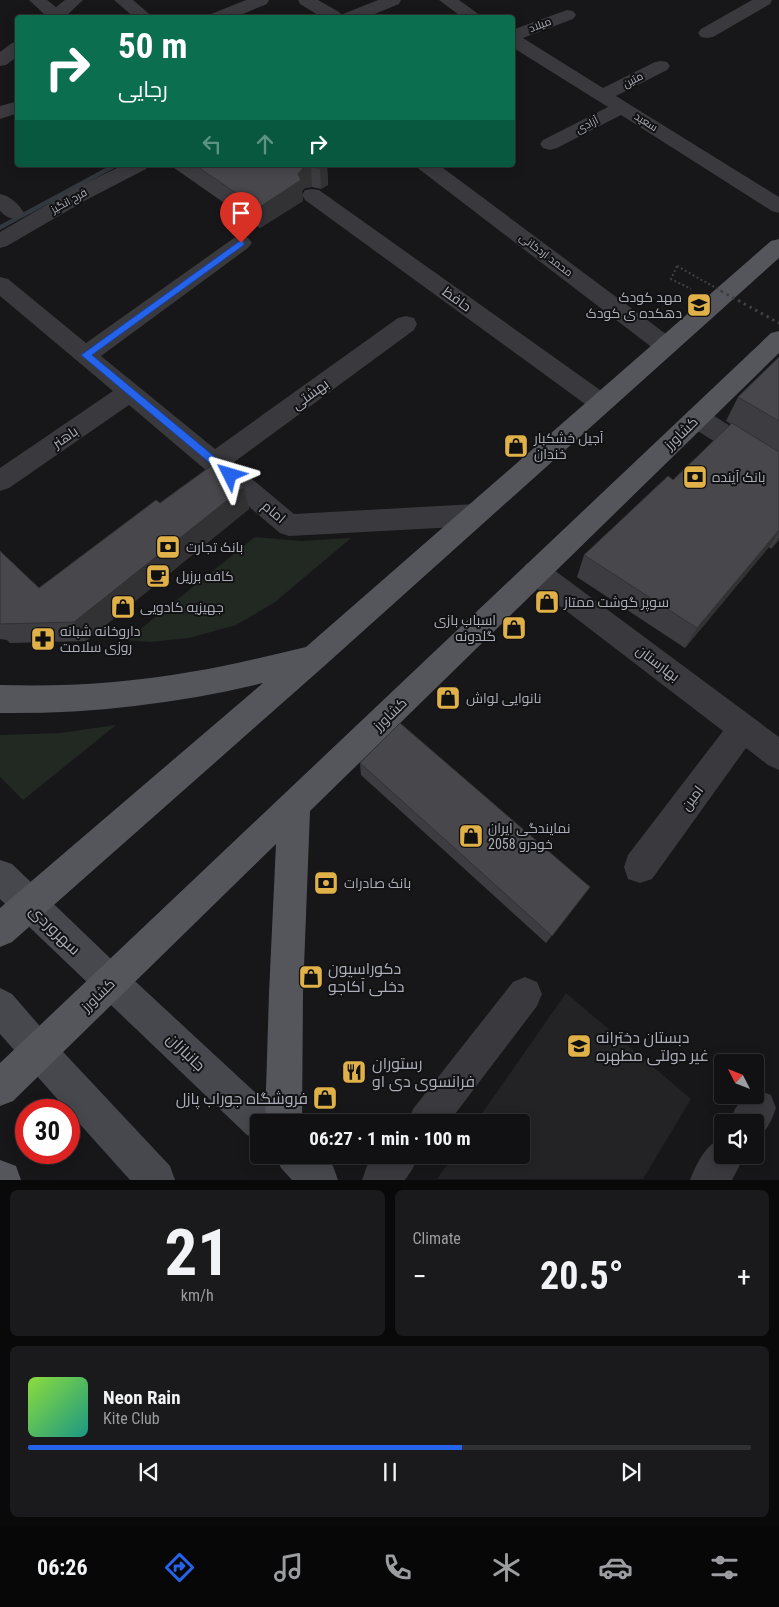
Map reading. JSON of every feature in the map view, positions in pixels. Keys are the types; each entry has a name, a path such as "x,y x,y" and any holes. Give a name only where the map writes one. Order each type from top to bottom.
{"main road":[{"path":"0,930 30,906 312,659 779,246"},
{"name":"کشاورز","path":"0,1088 294,808 779,339"},
{"path":"0,699 41,700 104,697 181,687 312,659"},
{"path":"284,1114 286,993 294,808"},
{"name":"سهروردی","path":"0,876 110,984"},
{"name":"جانبازان","path":"110,984 154,1022 252,1114"},
{"path":"0,1006 38,1052 156,1180"},
{"path":"303,1164 319,1180"}],"street":[{"path":"37,0 54,15"},
{"path":"56,15 75,0"},
{"path":"122,0 142,15"},
{"path":"224,15 262,0"},
{"path":"306,0 333,15"},
{"path":"341,15 370,0"},
{"path":"343,15 392,0"},
{"path":"447,0 471,15"},
{"path":"707,33 764,0"},
{"name":"میلاد","path":"515,43 567,15"},
{"name":"سعید","path":"515,43 604,95 779,206"},
{"path":"0,60 15,49"},
{"name":"متین","path":"604,95 661,66"},
{"path":"0,113 15,107"},
{"name":"آزادی","path":"550,144 623,107"},
{"path":"5,211 102,167"},
{"name":"فرح انگیز","path":"0,241 79,195 135,167"},
{"name":"محمد اردکانی","path":"429,167 666,346"},
{"name":"حافظ","path":"312,195 601,403"},
{"path":"86,355 241,243"},
{"name":"امام","path":"0,284 289,525 475,515"},
{"name":"بهشتی","path":"215,463 406,324"},
{"name":"باهنر","path":"0,481 130,392"},
{"path":"697,418 779,469"},
{"name":"بهارستان","path":"536,572 779,755"},
{"name":"امین","path":"640,867 744,728"},
{"path":"432,1114 525,994"},
{"path":"381,1180 393,1164"},
{"path":"709,1180 720,1164"}],"path":[{"path":"671,279 677,266 779,323"}],"shaded area":[{"path":"255,537 301,541 351,538 275,602 236,625 189,638 150,642 127,640"},
{"path":"116,725 23,800 0,777 0,735 60,733"},
{"name":"دبستان دخترانه غیر دولتی مطهره","path":"566,993 691,1099 643,1179 437,1179 448,1164 530,1164 530,1114 482,1114"}],"building":[{"path":"198,167 311,167 303,168 298,174 301,180 258,208"},
{"path":"779,357 779,421 738,397"},
{"path":"732,423 779,452 779,530 697,628 584,555 668,476 673,480"},
{"path":"215,463 244,487 74,622 0,624 0,551 39,588 156,500 160,503"},
{"name":"نمایندگی ایران خودرو 2058","path":"400,723 590,887 552,936 360,763"}],"waterway":[{"path":"0,228 112,167"}],"place":[{"name":"مهد کودک دهکده ی کودک","path":"699,305"},
{"name":"آجیل خشکبار خندان","path":"516,446"},
{"name":"بانک آینده","path":"695,477"},
{"name":"بانک تجارت","path":"168,547"},
{"name":"کافه برزیل","path":"158,576"},
{"name":"سوپر گوشت ممتاز","path":"547,602"},
{"name":"جهیزیه کادویی","path":"123,607"},
{"name":"اسباب بازی گلدونه","path":"514,628"},
{"name":"داروخانه شبانه روزی سلامت","path":"43,639"},
{"name":"نانوایی لواش","path":"448,698"},
{"name":"نمایندگی ایران خودرو 2058","path":"471,836"},
{"name":"بانک صادرات","path":"326,883"},
{"name":"دکوراسیون دخلی آکاجو","path":"311,977"},
{"name":"دبستان دخترانه غیر دولتی مطهره","path":"579,1046"},
{"name":"رستوران فرانسوی دی او","path":"354,1072"},
{"name":"فروشگاه جوراب پازل","path":"325,1098"}],"route":[{"path":"230,475 86,355 241,243"}]}
